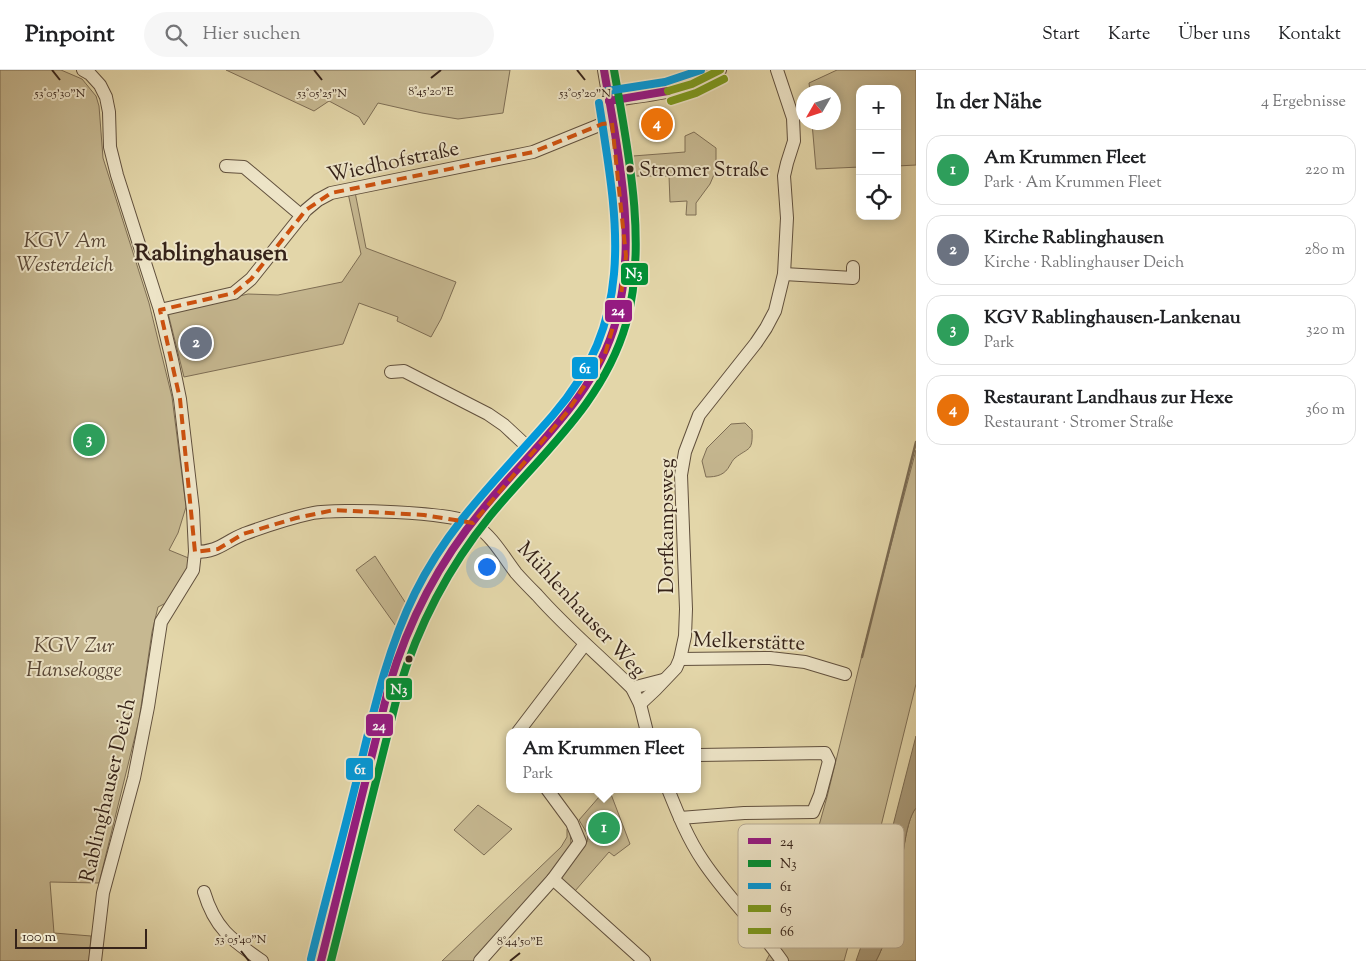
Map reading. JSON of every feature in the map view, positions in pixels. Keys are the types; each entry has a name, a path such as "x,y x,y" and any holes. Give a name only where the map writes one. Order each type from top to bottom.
{"street":[{"name":"Rablinghauser Deich","path":"83,70 90,74 100,85 106,97 109,112 110,147 117,175 160,310 180,399 193,510 195,552 193,570 161,622 150,699 134,778 104,893 94,961"},
{"path":"321,961 382,714 400,652 408,633 435,579 453,549 503,484 568,411 591,379 605,354 620,303 624,278 626,232 604,70"},
{"path":"609,101 668,91 692,84 720,70"},
{"name":"Dorfkampsweg","path":"640,704 676,668 685,636 686,610 681,475 685,452 699,415 766,328 775,311 784,274 787,218 784,176 786,163 794,141 793,118 777,70"},
{"name":"Wiedhofstraße","path":"160,310 234,292 251,279 302,216 318,200 337,190 533,152 602,124 612,123"},
{"path":"226,166 244,168 302,216"},
{"path":"784,274 853,278 853,267"},
{"path":"391,372 404,371 488,414 504,425 533,452"},
{"path":"195,552 208,552 218,549 243,534 314,513 334,510 424,514 457,518 473,523"},
{"name":"Mühlenhauser Weg","path":"473,523 490,537 516,573 585,644 632,688 640,704 646,728"},
{"path":"521,728 585,644"},
{"name":"Melkerstätte","path":"680,659 770,658 805,662 845,674"},
{"path":"632,688 663,680"},
{"path":"680,818 744,813 813,812 820,796 829,761 825,753 701,755"},
{"path":"480,961 554,879 580,842 572,823 550,793"},
{"path":"670,793 680,818 703,861 738,906"},
{"path":"554,879 644,961"},
{"path":"204,892 215,920 231,944 262,961"},
{"path":"773,948 782,961"}],"highlighted area":[{"path":"612,123 626,256 620,303 605,354 568,411 473,523 424,515 334,510 296,518 243,534 218,549 195,552 180,399 160,310 234,293 251,279 306,210 331,193 533,152 602,124"}],"green space":[{"path":"0,70 61,70 82,79 96,96 99,106 103,158 149,303 172,397 186,507 178,533 169,550 191,559 190,566 166,603 158,607 152,632 139,720 99,883 50,882 54,933 91,936 89,961 0,961"},
{"path":"226,70 510,70 503,113 458,119 378,103 364,125 359,117 329,101 314,111"},
{"path":"837,70 916,70 916,165 901,166 901,85 856,85 856,167 816,169 813,130 841,130 841,85 809,85 809,83"},
{"path":"694,132 716,148 716,170 710,184 696,203 696,215 686,215 687,201 670,202 669,176 636,176 633,156 685,152 685,136"},
{"path":"355,192 366,248 456,282 441,319 431,337 397,321 398,317 359,303 343,344 184,377 168,313 248,294 278,295 342,282 361,254 348,193"},
{"path":"745,423 752,430 751,446 735,458 723,473 717,476 706,477 702,461 707,448 731,424"},
{"path":"916,450 916,684 881,824 819,824"},
{"path":"375,556 407,605 398,629 356,570"},
{"path":"603,793 611,793 630,844 614,856 609,852 575,891 560,878 561,873 587,842 588,835 579,820"},
{"path":"478,805 512,829 484,855 454,830"},
{"path":"916,808 916,961 876,961 882,948 904,948 904,849 912,815"},
{"path":"567,829 570,830 571,844 567,856 475,961 442,961 561,847 567,837"},
{"path":"773,948 848,948 844,961 766,961"}],"shaded area":[{"path":"916,736 916,808 909,825 904,849 904,824 893,824"},
{"path":"861,948 882,948 876,961 856,961"}],"waterway":[{"path":"862,657 916,442"}],"transit line":[{"name":"24","path":"321,961 389,686 415,616 452,550 466,530 577,399 593,375 606,349 616,321 622,290 626,227 620,164 604,70"},
{"name":"N3","path":"331,961 399,689 425,620 448,577 475,536 586,404 616,353 626,324 632,294 636,230 630,165 614,70"},
{"name":"61","path":"607,91 665,82 701,70"},
{"name":"65","path":"668,91 692,84 720,70"},
{"name":"66","path":"671,101 696,93 724,79"},
{"name":"24","path":"609,101 668,91"},
{"name":"61","path":"311,959 378,694 394,643 415,593 444,543 478,499 553,415 580,378 599,341 610,304 615,266 615,227 599,103"}],"place":[{"name":"Restaurant Landhaus zur Hexe","path":"657,124"},
{"name":"Stromer Straße","path":"630,169"},
{"name":"Kirche Rablinghausen","path":"196,343"},
{"name":"KGV Rablinghausen-Lankenau","path":"89,440"},
{"name":"Am Krummen Fleet","path":"604,828"}],"district":[{"name":"Rablinghausen","path":"211,252"}],"park label":[{"name":"KGV Am Westerdeich","path":"65,252"},
{"name":"KGV Zur Hansekogge","path":"74,657"}]}
